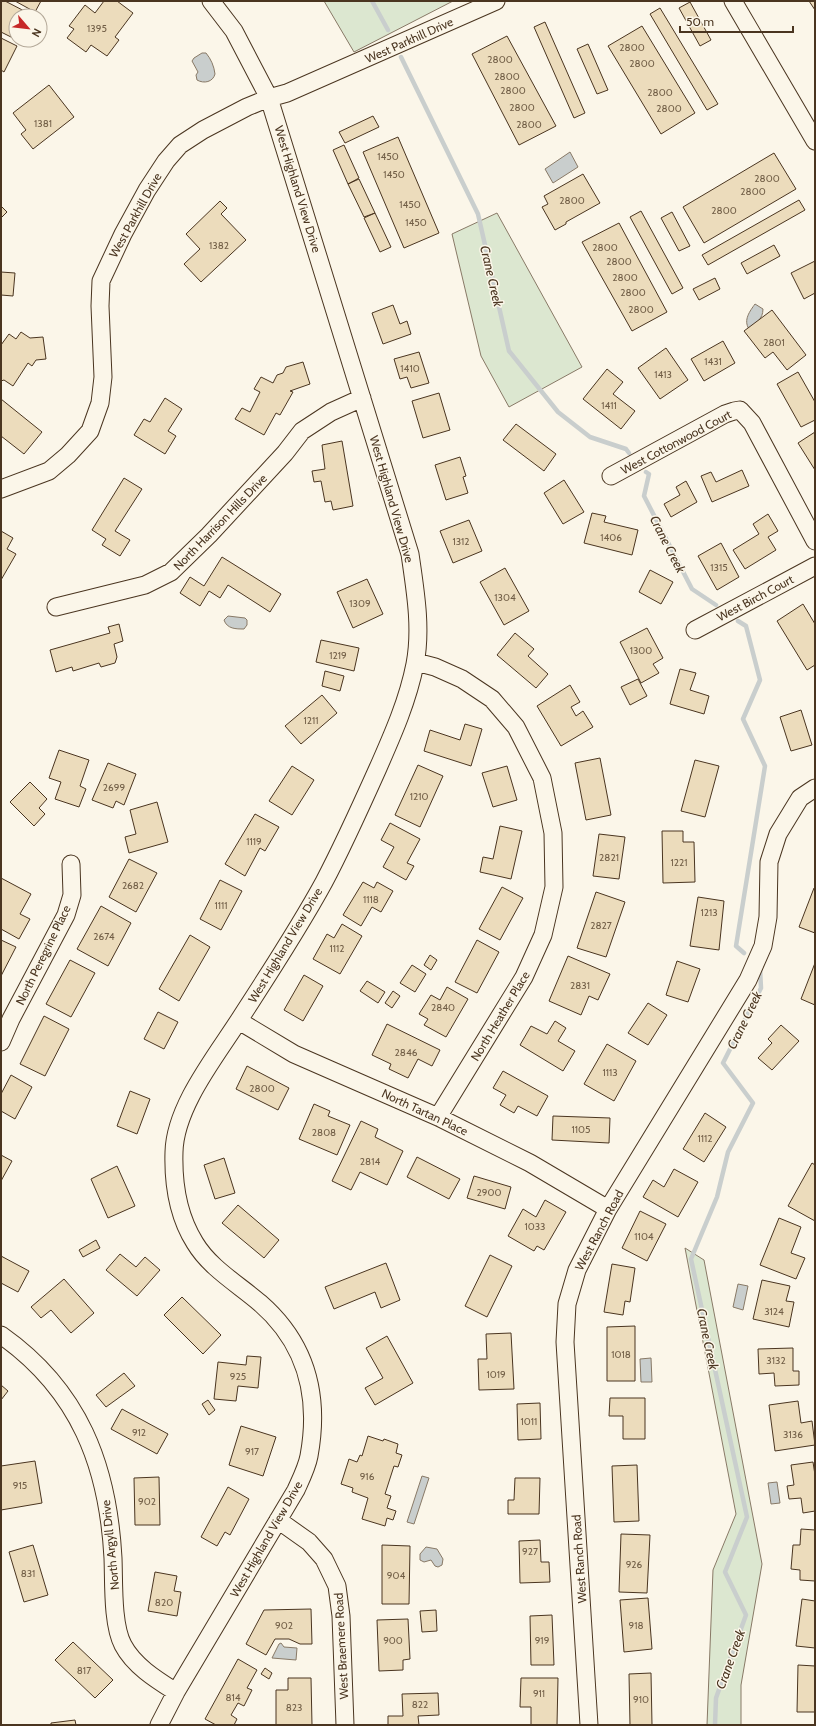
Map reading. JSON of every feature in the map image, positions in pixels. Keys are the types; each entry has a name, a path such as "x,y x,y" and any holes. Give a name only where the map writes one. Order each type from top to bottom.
{"street":[{"name":"West Highland View Drive","path":"159,1725 176,1692 296,1490 309,1458 313,1420 309,1380 299,1350 278,1320 212,1264 195,1244 181,1216 175,1186 174,1149 182,1114 199,1082 239,1021 322,885 352,827 404,709 416,662 418,609 410,554 269,98 234,31 211,1"},
{"name":"West Parkhill Drive","path":"1,489 49,471 68,455 90,431 100,403 103,378 100,306 101,281 122,234 146,190 166,161 180,145 203,130 269,98 287,93 496,1"},
{"path":"733,1 815,141"},
{"name":"North Harrison Hills Drive","path":"56,607 145,585 171,572 220,523 285,453 302,431 331,412 362,398"},
{"name":"West Cottonwood Court","path":"611,476 725,414 740,410 752,424 815,541"},
{"name":"West Birch Court","path":"695,630 815,566"},
{"name":"North Heather Place","path":"416,662 435,667 462,679 492,699 516,727 542,778 553,833 554,887 543,935 524,977 438,1117"},
{"name":"West Ranch Road","path":"589,1725 565,1342 567,1304 577,1270 608,1209 748,980 763,946 768,918 769,862 778,834 800,798 815,788"},
{"name":"North Peregrine Place","path":"1,1042 11,1019 66,915 72,895 71,864"},
{"name":"North Tartan Place","path":"239,1021 294,1054 438,1117 530,1163 608,1209"},
{"name":"North Argyll Drive","path":"1,1335 47,1374 75,1412 95,1457 105,1496 112,1541 116,1624 122,1644 130,1657 157,1680 176,1692"},
{"name":"West Braemere Road","path":"278,1520 309,1542 319,1553 324,1559 337,1586 341,1616 345,1725"}],"green space":[{"path":"324,1 453,1 354,52"},
{"path":"497,213 582,367 509,407 481,356 452,234"},
{"path":"685,1248 704,1260 762,1564 741,1685 741,1725 707,1725 713,1570 736,1514"}],"shaded area":[{"path":"202,53 206,53 213,65 215,74 214,77 208,82 197,80 196,75 198,72 192,61"},
{"path":"570,152 578,167 553,183 545,169"},
{"path":"755,304 763,309 763,312 759,320 749,329 747,326 747,319"},
{"path":"228,616 245,618 247,620 247,625 244,629 235,629 230,627 224,620"},
{"path":"738,1284 748,1286 743,1310 733,1307"},
{"path":"651,1358 652,1382 641,1382 640,1359"},
{"path":"422,1476 429,1478 414,1524 407,1522"},
{"path":"777,1482 780,1503 771,1504 768,1483"},
{"path":"426,1547 437,1549 443,1559 442,1565 438,1567 435,1566 431,1560 424,1562 420,1560 420,1554"},
{"path":"281,1643 284,1647 297,1648 296,1660 272,1658 279,1644"}],"building":[{"path":"1,1 5,1 18,8 8,8 8,36 1,32"},
{"path":"15,1 41,1 37,8 28,8"},
{"path":"104,1 117,1 133,13 115,37 119,40 107,56 91,45 86,52 67,38 74,29 69,26 85,5 95,13"},
{"path":"809,1 815,1 815,10"},
{"path":"690,2 711,40 700,46 679,8"},
{"path":"660,8 718,104 707,110 650,14"},
{"path":"545,22 585,113 574,118 534,27"},
{"path":"642,26 695,113 661,134 608,46"},
{"path":"507,36 556,126 519,145 472,54"},
{"path":"1,38 8,42 8,48 16,48 4,72 1,70"},
{"path":"588,44 608,90 597,94 577,49"},
{"path":"49,85 74,117 33,149 21,134 26,130 13,113"},
{"path":"373,116 379,127 345,143 339,132"},
{"path":"398,137 439,233 404,248 363,152"},
{"path":"344,145 359,178 348,184 333,150"},
{"path":"774,153 796,189 704,243 683,207"},
{"path":"583,174 600,203 566,222 566,224 555,230 542,207 548,204 544,196"},
{"path":"359,179 375,213 364,217 348,184"},
{"path":"799,200 805,210 708,265 702,255"},
{"path":"220,201 227,208 221,214 246,240 201,282 184,264 200,249 186,234"},
{"path":"1,206 7,212 1,218"},
{"path":"641,211 683,288 672,294 630,217"},
{"path":"672,212 690,246 679,251 661,218"},
{"path":"375,213 391,247 380,252 364,218"},
{"path":"619,223 667,312 632,331 582,242"},
{"path":"774,245 780,256 747,274 741,263"},
{"path":"815,261 815,293 804,299 791,273"},
{"path":"1,272 15,273 13,296 1,295"},
{"path":"715,278 720,289 699,300 693,289"},
{"path":"393,305 400,324 407,321 411,334 383,344 372,313"},
{"path":"772,310 806,355 787,370 773,352 765,358 744,331"},
{"path":"21,332 30,338 43,337 46,359 36,360 32,366 28,363 13,386 4,380 1,381 1,345 9,334 16,339"},
{"path":"723,341 735,363 704,381 691,359"},
{"path":"666,348 688,380 660,399 638,368"},
{"path":"419,352 429,383 411,388 407,377 400,379 394,359"},
{"path":"303,362 310,384 290,391 293,392 280,415 276,413 264,435 235,419 242,408 250,412 260,392 254,389 261,377 273,383 277,375 283,373 286,367"},
{"path":"607,369 623,382 613,394 635,411 621,429 583,399"},
{"path":"798,372 815,402 815,420 801,427 777,384"},
{"path":"439,393 450,430 423,438 412,401"},
{"path":"165,398 182,409 168,431 176,436 165,454 134,435 144,419 150,422"},
{"path":"1,399 42,432 24,454 1,436"},
{"path":"516,424 556,454 544,471 503,440"},
{"path":"815,432 815,470 798,443"},
{"path":"342,441 353,506 333,510 331,501 325,502 321,481 314,482 312,471 325,469 322,445"},
{"path":"460,457 466,476 463,477 468,493 446,500 435,465"},
{"path":"742,470 749,486 712,502 701,476 711,472 716,482"},
{"path":"124,478 142,489 115,531 130,540 120,556 102,545 106,539 92,530"},
{"path":"564,480 584,512 563,524 544,493"},
{"path":"686,481 697,502 671,517 664,504 680,495 676,487"},
{"path":"592,513 606,516 604,522 638,530 632,555 584,543"},
{"path":"768,514 778,531 768,537 776,550 745,569 733,550 759,534 753,524"},
{"path":"469,520 482,551 453,563 440,531"},
{"path":"1,531 13,538 7,549 16,554 1,580"},
{"path":"721,543 739,577 717,590 698,556"},
{"path":"222,557 281,594 270,612 228,585 220,598 209,591 200,606 180,593 190,577 204,586"},
{"path":"505,568 529,611 504,625 480,582"},
{"path":"650,570 673,582 661,604 639,592"},
{"path":"367,579 383,614 353,628 337,592"},
{"path":"803,604 815,624 815,665 807,670 777,621"},
{"path":"119,624 123,641 114,644 117,657 115,663 101,667 99,663 73,671 72,667 56,672 50,650 110,633 108,627"},
{"path":"647,628 663,658 653,664 659,673 641,683 620,642"},
{"path":"515,633 534,649 528,656 548,674 536,688 497,655"},
{"path":"321,640 359,648 354,671 316,662"},
{"path":"680,669 696,673 690,690 709,696 704,714 670,704"},
{"path":"325,671 344,676 340,691 322,686"},
{"path":"638,679 647,696 630,705 621,687"},
{"path":"570,685 580,702 571,707 576,716 583,711 593,727 561,746 537,706"},
{"path":"322,695 337,713 301,744 285,726"},
{"path":"801,710 812,745 791,751 780,717"},
{"path":"465,724 482,729 471,766 424,751 430,730 460,740"},
{"path":"59,750 89,760 80,786 86,789 79,807 55,799 61,782 49,778"},
{"path":"600,758 611,815 586,820 575,763"},
{"path":"695,760 719,766 705,817 681,811"},
{"path":"108,763 136,774 124,805 116,801 113,808 92,800"},
{"path":"418,765 443,776 420,827 395,815"},
{"path":"292,766 314,780 292,815 269,801"},
{"path":"507,766 517,800 493,807 482,773"},
{"path":"30,782 47,799 39,808 45,814 34,826 10,802"},
{"path":"157,802 168,842 129,853 125,837 136,834 130,810"},
{"path":"255,814 279,827 265,851 260,848 245,876 225,864"},
{"path":"390,823 420,839 407,863 414,866 406,880 383,867 394,847 381,840"},
{"path":"500,826 522,831 511,879 480,872 483,857 493,859"},
{"path":"662,831 683,831 683,842 694,842 695,882 663,883"},
{"path":"599,834 625,837 619,879 593,876"},
{"path":"129,859 157,873 136,912 109,897"},
{"path":"1,878 31,894 20,914 30,919 19,939 1,929"},
{"path":"220,880 242,891 221,930 200,919"},
{"path":"363,882 374,888 377,882 393,891 381,912 372,907 361,926 343,915"},
{"path":"502,887 523,898 500,940 479,929"},
{"path":"815,888 815,933 799,927"},
{"path":"596,892 625,902 606,957 577,948"},
{"path":"698,897 724,901 719,950 690,946"},
{"path":"101,906 131,923 108,966 77,949"},
{"path":"342,924 362,936 340,974 313,959 327,934 334,938"},
{"path":"190,935 210,947 179,1001 159,989"},
{"path":"1,940 16,947 1,976"},
{"path":"477,940 499,952 477,993 455,982"},
{"path":"430,955 437,960 431,970 424,965"},
{"path":"568,956 610,974 598,1000 589,996 581,1015 549,1001"},
{"path":"70,960 95,973 71,1017 46,1004"},
{"path":"677,961 700,969 688,1002 666,995"},
{"path":"815,963 815,1005 801,999"},
{"path":"412,965 426,974 415,992 400,983"},
{"path":"304,975 323,986 303,1021 284,1010"},
{"path":"367,981 385,992 378,1003 360,991"},
{"path":"447,987 468,999 446,1037 424,1025 428,1019 419,1014 431,995 440,1000"},
{"path":"393,991 400,996 392,1008 385,1003"},
{"path":"648,1003 667,1015 648,1045 628,1033"},
{"path":"158,1012 178,1022 164,1049 144,1039"},
{"path":"44,1016 69,1029 45,1076 20,1064"},
{"path":"555,1021 566,1028 558,1041 575,1051 563,1071 520,1045 531,1026 547,1034"},
{"path":"387,1024 440,1050 432,1066 418,1059 408,1078 389,1069 391,1064 372,1055"},
{"path":"781,1025 799,1041 772,1070 758,1058 772,1043 768,1039"},
{"path":"607,1044 636,1061 614,1101 584,1084"},
{"path":"247,1066 289,1088 278,1110 236,1089"},
{"path":"503,1071 548,1096 537,1116 518,1106 514,1113 500,1105 506,1095 493,1088"},
{"path":"11,1075 32,1087 15,1119 1,1111 1,1094"},
{"path":"130,1091 150,1099 137,1134 117,1126"},
{"path":"314,1104 330,1111 328,1116 350,1125 337,1155 299,1139"},
{"path":"705,1113 726,1127 704,1162 683,1149"},
{"path":"553,1116 610,1118 609,1143 552,1140"},
{"path":"361,1121 378,1129 375,1137 403,1151 387,1185 360,1172 351,1190 332,1181"},
{"path":"1,1155 12,1161 1,1181"},
{"path":"417,1157 460,1179 449,1199 407,1177"},
{"path":"224,1158 235,1193 215,1199 204,1165"},
{"path":"812,1163 815,1165 815,1221 788,1206"},
{"path":"117,1166 135,1206 108,1218 91,1179"},
{"path":"674,1169 698,1182 678,1217 643,1197 653,1180 664,1187"},
{"path":"474,1176 511,1187 505,1209 467,1198"},
{"path":"545,1200 566,1212 544,1250 537,1246 534,1251 508,1236 523,1209 536,1217"},
{"path":"238,1205 279,1240 264,1258 222,1223"},
{"path":"640,1211 666,1224 647,1261 622,1248"},
{"path":"779,1218 801,1227 791,1253 805,1258 796,1279 760,1265"},
{"path":"96,1240 100,1248 83,1257 79,1250"},
{"path":"120,1254 136,1267 145,1257 160,1270 137,1296 106,1270"},
{"path":"490,1255 512,1266 487,1317 465,1306"},
{"path":"1,1256 29,1271 18,1292 1,1283"},
{"path":"386,1263 400,1300 381,1308 375,1292 334,1309 325,1287"},
{"path":"612,1264 635,1268 630,1302 625,1301 623,1315 604,1312"},
{"path":"64,1279 94,1313 71,1333 51,1310 41,1318 31,1307"},
{"path":"762,1280 790,1286 786,1301 794,1302 789,1327 753,1319"},
{"path":"182,1297 221,1335 203,1354 164,1315"},
{"path":"635,1326 635,1381 607,1381 607,1327"},
{"path":"511,1333 514,1389 479,1390 478,1359 487,1359 486,1334"},
{"path":"387,1336 413,1383 375,1405 365,1388 383,1378 366,1348"},
{"path":"793,1348 793,1371 799,1371 799,1385 775,1386 774,1373 759,1374 758,1349"},
{"path":"247,1356 261,1357 258,1388 238,1386 236,1401 214,1399 218,1362 246,1365"},
{"path":"124,1373 135,1386 106,1407 96,1395"},
{"path":"1,1385 8,1391 1,1400"},
{"path":"610,1398 645,1398 645,1439 623,1439 623,1416 609,1416"},
{"path":"208,1400 215,1410 209,1415 202,1404"},
{"path":"798,1401 801,1423 812,1421 815,1445 775,1451 769,1405"},
{"path":"540,1403 541,1439 518,1440 517,1404"},
{"path":"122,1409 168,1434 157,1454 111,1429"},
{"path":"241,1426 276,1437 263,1476 229,1465"},
{"path":"368,1436 383,1441 384,1439 398,1444 396,1453 402,1455 398,1467 394,1466 385,1494 391,1496 387,1508 396,1511 393,1520 387,1518 385,1526 362,1519 368,1498 352,1492 353,1488 341,1484 349,1459 357,1462 360,1455 362,1456"},
{"path":"35,1461 42,1503 1,1510 1,1466"},
{"path":"813,1462 815,1475 815,1511 803,1513 801,1498 789,1499 787,1486 794,1485 791,1465"},
{"path":"637,1465 639,1521 614,1522 612,1466"},
{"path":"159,1477 160,1525 135,1525 134,1478"},
{"path":"515,1478 540,1478 539,1514 508,1514 508,1500 514,1500"},
{"path":"228,1487 249,1499 230,1535 225,1532 217,1546 201,1537"},
{"path":"801,1529 815,1530 815,1581 800,1580 800,1570 791,1569 793,1545 800,1545"},
{"path":"621,1534 650,1535 647,1593 619,1592"},
{"path":"540,1540 541,1562 549,1562 550,1582 520,1583 519,1541"},
{"path":"33,1545 48,1595 24,1602 9,1552"},
{"path":"382,1545 410,1546 409,1604 382,1604"},
{"path":"155,1572 177,1576 174,1591 181,1592 177,1616 148,1611"},
{"path":"648,1598 652,1649 624,1652 620,1600"},
{"path":"802,1599 815,1601 815,1648 796,1646"},
{"path":"311,1609 312,1644 300,1644 289,1639 275,1639 266,1655 246,1644 264,1610"},
{"path":"436,1610 437,1631 422,1632 420,1611"},
{"path":"552,1615 554,1665 531,1665 530,1616"},
{"path":"408,1619 410,1659 403,1660 403,1670 379,1671 377,1620"},
{"path":"73,1642 113,1680 95,1698 55,1660"},
{"path":"238,1659 257,1670 247,1688 252,1690 244,1706 238,1703 231,1715 237,1719 234,1725 216,1725 205,1719"},
{"path":"798,1665 815,1666 815,1712 797,1712"},
{"path":"265,1668 272,1673 269,1679 261,1674"},
{"path":"651,1673 652,1725 630,1725 629,1674"},
{"path":"288,1678 311,1678 312,1725 276,1725 276,1690 288,1690"},
{"path":"521,1678 558,1678 557,1725 531,1725 531,1707 520,1707"},
{"path":"438,1693 439,1715 418,1716 419,1725 388,1725 388,1716 403,1716 402,1694"},
{"path":"75,1720 76,1725 51,1725 51,1723"}],"waterway":[{"name":"Crane Creek","path":"372,1 388,30"},
{"name":"Crane Creek","path":"401,57 478,214 509,351 558,412 590,437 626,449 629,453"},
{"name":"Crane Creek","path":"646,472 649,474 644,496 692,589 716,605"},
{"name":"Crane Creek","path":"738,621 746,626 760,680 743,719 765,766 736,946 744,953"},
{"name":"Crane Creek","path":"715,1725 716,1698 746,1615 725,1572 747,1517 691,1259 717,1197 728,1152 753,1103 723,1063 761,988 760,968"}]}
